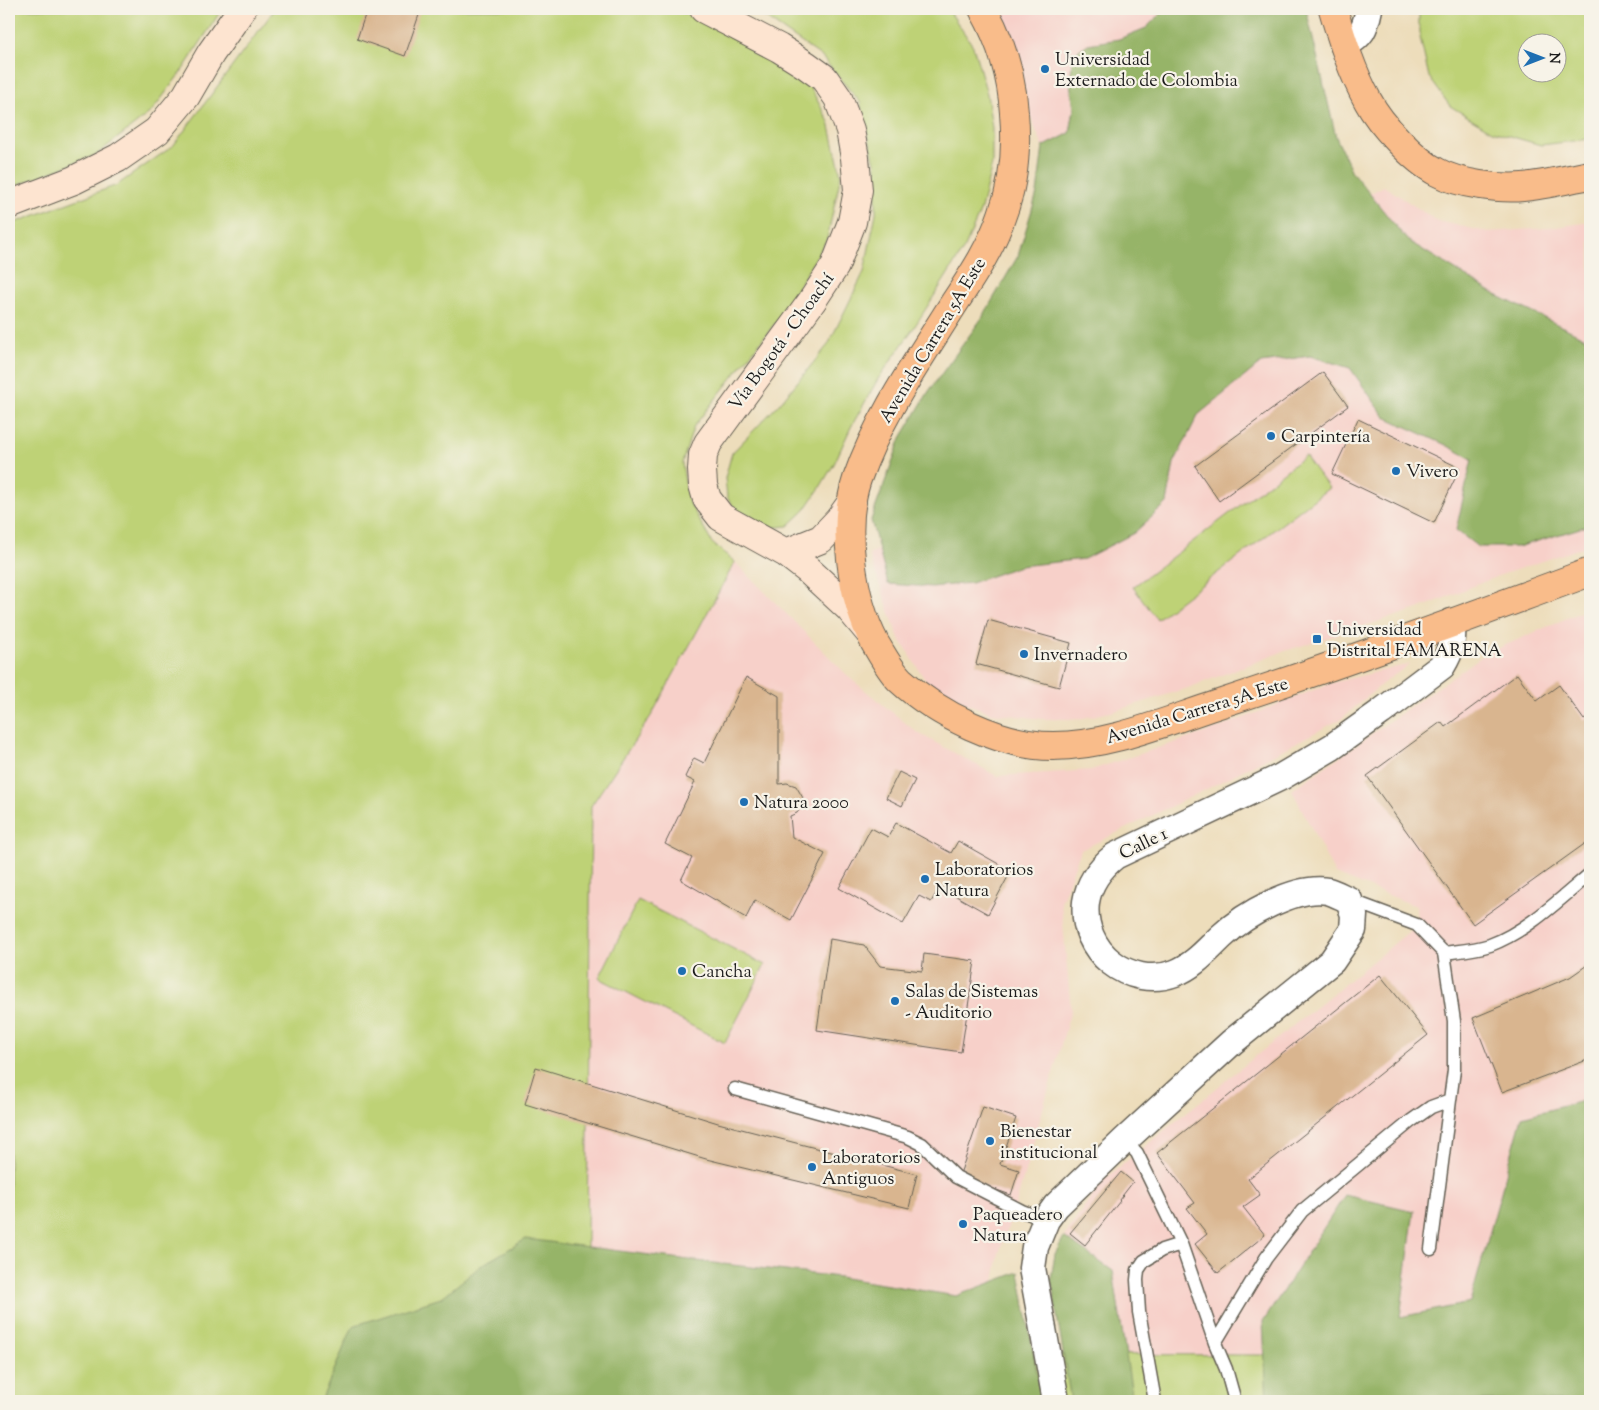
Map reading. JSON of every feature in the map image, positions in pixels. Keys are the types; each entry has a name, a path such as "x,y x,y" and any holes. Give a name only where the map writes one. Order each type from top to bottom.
{"main road":[{"path":"9,205 74,180 118,158 157,131 186,96 211,53 242,9"},
{"name":"Vía Bogotá - Choachí","path":"704,9 779,48 824,78 838,98 850,130 858,190 852,222 835,266 812,301 708,443 703,455 703,485 708,499 721,517 786,553 828,588 870,632"},
{"name":"Avenida Carrera 5A Este","path":"983,9 1000,45 1009,73 1016,129 1010,185 1003,212 993,239 979,264 891,402 866,456 856,482 852,502 851,559 855,585 870,632 897,678 936,707 962,721 996,735 1027,743 1053,746 1113,738 1302,676 1590,572"},
{"path":"1333,9 1344,46 1368,102 1387,129 1412,153 1437,172 1465,182 1491,187 1522,187 1590,175"},
{"path":"786,553 821,539 835,525 852,502"}],"street":[{"path":"1344,46 1357,39 1363,30 1369,9"},
{"name":"Calle 1","path":"1349,900 1327,891 1291,896 1254,912 1237,922 1186,968 1176,973 1154,978 1131,974 1111,964 1090,937 1086,914 1088,892 1093,881 1106,863 1115,856 1281,777 1332,747 1442,666 1453,639 1452,622"},
{"path":"1056,1401 1032,1268 1035,1247 1046,1220 1056,1206 1232,1042 1332,961 1353,930 1354,915 1349,900"}],"lane":[{"path":"1444,952 1490,945 1526,926 1590,874"},
{"path":"1349,900 1417,925 1444,952 1454,1021 1454,1070 1431,1249"},
{"path":"735,1089 908,1137 922,1144 956,1178 1022,1211 1046,1220"},
{"path":"1215,1343 1266,1258 1302,1210 1411,1121 1431,1107 1450,1100"},
{"path":"1125,1140 1137,1153 1181,1244 1215,1343 1226,1369 1235,1401"},
{"path":"1155,1401 1139,1312 1138,1270 1144,1261 1162,1250 1181,1244"}],"shaded area":[{"name":"Universidad Externado de Colombia","path":"1000,9 1165,9 1146,28 1119,39 1088,44 1070,83 1074,109 1070,133 1043,147 1031,118 1009,33"},
{"path":"1384,186 1437,221 1487,232 1549,228 1590,222 1590,545 1498,576 1418,609 1285,651 1188,688 1115,711 1079,719 1043,719 991,713 956,699 927,683 898,636 869,555 965,498 1234,264"},
{"path":"735,562 851,679 918,733 997,776 1091,770 1213,730 1331,683 1410,664 1382,684 1341,719 1205,790 1081,850 1061,902 1071,1010 1016,1204 999,1253 994,1281 956,1296 839,1277 526,1239 130,1401 543,878 651,716"},
{"path":"1590,608 1590,1099 1522,1117 1470,1303 1400,1318 1414,1211 1265,1376 1133,1401 1113,1271 1064,1237 1101,1182 1417,925 1416,906 1335,874 1292,790 1485,654"}],"green space":[{"path":"9,9 222,9 184,68 152,111 96,155 9,188"},
{"path":"275,9 676,9 803,74 829,122 841,175 827,239 780,317 694,426 682,463 688,500 712,543 735,562 651,716 591,806 586,1353 1590,1356 1590,1401 9,1401 9,241 14,223 117,185 173,146"},
{"path":"753,9 948,9 973,46 987,94 992,128 992,164 981,209 965,247 913,329 878,379 851,427 834,464 805,510 788,526 768,528 740,517 727,497 725,478 732,453 780,403 828,345 864,272 876,213 876,167 860,102 821,56"},
{"path":"1165,9 1306,9 1336,137 1352,172 1407,240 1496,295 1590,340 1590,525 1518,547 1478,547 1456,530 1472,459 1385,417 1350,368 1310,356 1261,363 1198,415 1174,463 1167,503 1134,533 1084,559 1020,566 971,583 932,587 888,584 871,520 901,438 929,391 982,318 1018,256 1037,193 1043,147 1070,133 1074,109 1070,83 1073,54 1088,44 1119,39 1146,28"},
{"path":"1419,9 1590,9 1590,139 1541,145 1492,131 1450,106 1429,77 1419,33"},
{"path":"1305,456 1329,488 1157,619 1133,587"},
{"name":"Cancha","path":"638,900 765,965 725,1043 599,978"},
{"path":"1590,1099 1590,1401 1267,1401 1263,1322 1345,1195 1414,1211 1400,1317 1470,1303 1522,1117"},
{"path":"1064,1237 1113,1271 1133,1401 1071,1401 1051,1279 1055,1254"},
{"path":"526,1239 839,1277 956,1296 1019,1272 1042,1401 321,1401 353,1326 441,1298 482,1265"}],"building":[{"path":"367,9 421,9 405,56 357,39"},
{"name":"Carpintería","path":"1323,372 1348,406 1219,501 1195,466"},
{"name":"Vivero","path":"1358,419 1460,468 1434,523 1332,474"},
{"name":"Invernadero","path":"988,620 1071,643 1059,687 976,664"},
{"path":"1517,674 1537,701 1559,685 1584,720 1590,715 1590,840 1473,924 1367,776 1441,722 1445,727"},
{"name":"Natura 2000","path":"746,677 779,696 779,784 787,783 796,786 803,798 797,813 790,816 792,837 825,854 791,920 755,900 746,918 681,880 692,858 665,844 695,782 685,777 694,758 704,763"},
{"path":"899,772 915,780 902,806 886,798"},
{"name":"Laboratorios Natura","path":"896,823 951,853 958,841 1011,871 988,914 940,887 931,902 919,896 903,924 839,888 871,828 888,837"},
{"name":"Salas de Sistemas - Auditorio","path":"830,939 864,945 880,966 922,971 924,954 975,961 961,1052 817,1030"},
{"path":"1590,963 1590,1059 1502,1092 1473,1018 1570,977"},
{"path":"1380,975 1428,1035 1248,1179 1260,1195 1243,1207 1265,1235 1218,1273 1195,1244 1207,1234 1187,1208 1195,1203 1157,1153"},
{"path":"536,1067 718,1123 917,1174 909,1208 706,1159 525,1104"},
{"name":"Bienestar institucional","path":"983,1107 1016,1118 1000,1164 1019,1170 1011,1195 959,1177"},
{"path":"1121,1172 1133,1182 1085,1245 1070,1233"}],"place":[{"name":"Universidad Externado de Colombia","path":"1045,69"},
{"name":"Carpintería","path":"1271,436"},
{"name":"Vivero","path":"1396,471"},
{"name":"Universidad Distrital FAMARENA","path":"1317,639"},
{"name":"Invernadero","path":"1024,654"},
{"name":"Natura 2000","path":"744,802"},
{"name":"Laboratorios Natura","path":"925,879"},
{"name":"Cancha","path":"682,971"},
{"name":"Salas de Sistemas - Auditorio","path":"895,1001"},
{"name":"Bienestar institucional","path":"990,1141"},
{"name":"Laboratorios Antiguos","path":"812,1167"},
{"name":"Paqueadero Natura","path":"963,1224"}]}
